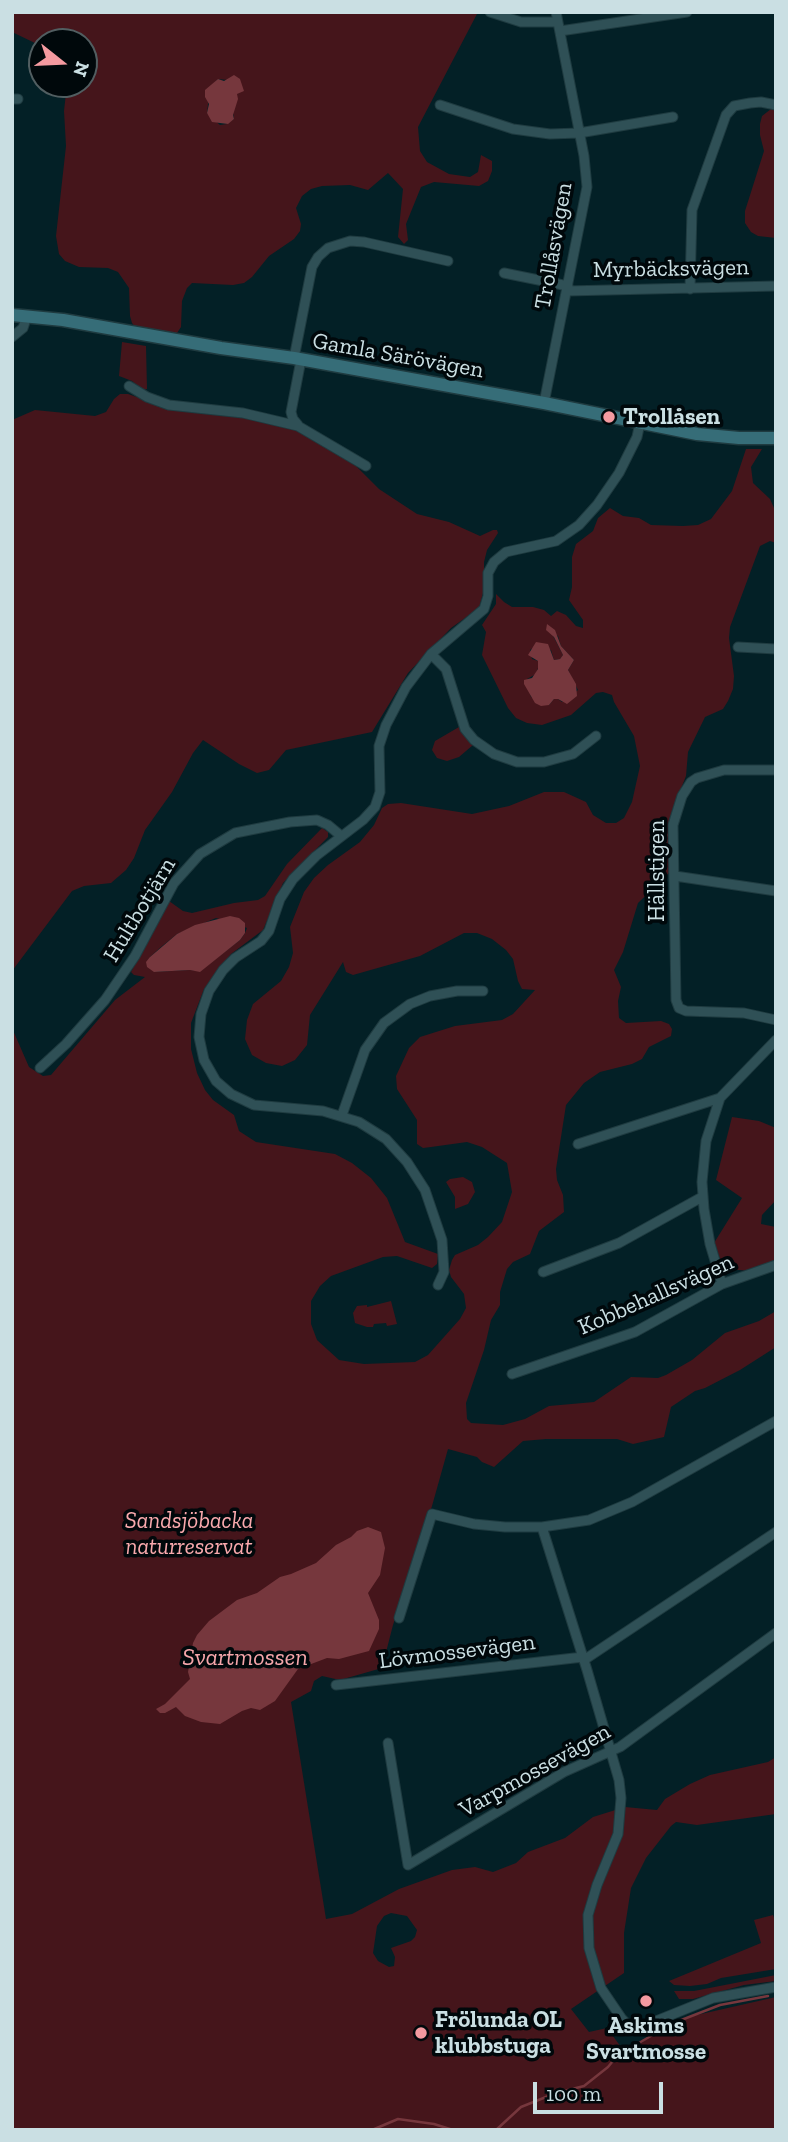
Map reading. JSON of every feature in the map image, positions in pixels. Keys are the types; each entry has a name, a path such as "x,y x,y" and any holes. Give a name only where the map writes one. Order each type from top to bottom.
{"street":[{"path":"490,12 522,22 558,22 687,12"},
{"name":"Trollåsvägen","path":"544,403 587,187 558,22"},
{"path":"690,289 692,210 726,116 734,106 761,102 776,105"},
{"path":"440,105 513,129 550,134 579,133 673,117"},
{"path":"298,426 291,412 312,267 318,257 328,248 343,243 364,242 448,261"},
{"name":"Myrbäcksvägen","path":"504,273 568,288 690,289 776,286"},
{"name":"Gamla Särövägen","path":"12,315 298,359 719,437 776,438"},
{"path":"12,337 23,328 27,316"},
{"path":"129,386 147,397 169,405 243,413 298,426 366,466"},
{"path":"438,1285 444,1272 444,1250 425,1190 409,1164 386,1139 371,1128 342,1115 312,1109 254,1105 231,1094 216,1081 204,1060 199,1029 204,1002 216,979 235,958 265,936 286,888 303,867 340,835 363,820 375,807 380,792 378,757 382,735 400,696 431,654 484,609 488,596 488,573 500,556 513,550 549,544 562,538 587,516 619,473 637,437 640,423"},
{"path":"738,647 776,649"},
{"path":"431,654 446,669 465,729 474,740 494,754 517,762 544,762 573,754 596,736"},
{"name":"Hällstigen","path":"776,770 724,770 705,774 691,782 678,804 674,819 676,1000 679,1008 686,1011 744,1013 776,1020"},
{"name":"Hultbotjärn","path":"40,1068 86,1023 105,1000 135,956 174,883 200,853 235,833 290,822 317,820 340,835"},
{"path":"675,876 776,891"},
{"path":"342,1115 365,1050 384,1023 410,1004 430,996 457,991 483,991"},
{"path":"722,1284 710,1244 702,1196 705,1149 713,1112 720,1098 776,1040"},
{"path":"578,1144 720,1098"},
{"path":"543,1272 619,1243 702,1196"},
{"name":"Kobbehallsvägen","path":"512,1374 635,1332 722,1284 776,1265"},
{"path":"398,1618 432,1514 488,1526 542,1527 589,1520 612,1512 776,1421"},
{"path":"542,1527 619,1780 621,1817 612,1853 591,1900 587,1931 601,1988 630,2027 641,2028 713,1998 776,1987"},
{"name":"Lövmossevägen","path":"336,1685 584,1658 776,1532"},
{"name":"Varpmossevägen","path":"388,1743 408,1865 555,1777 611,1752 776,1633"}],"green space":[{"path":"12,12 478,12 418,127 420,151 427,162 449,174 470,177 478,172 481,155 492,161 492,171 488,181 479,186 434,182 421,187 406,224 408,240 404,244 398,237 403,189 388,173 368,190 350,185 311,189 302,196 296,208 301,224 300,231 294,239 269,256 252,277 244,283 233,285 192,283 182,301 181,327 177,333 172,335 136,328 130,316 129,288 118,272 108,268 79,267 65,261 59,254 56,236 66,146 65,98 98,98 98,28 28,28 28,39 12,32","holes":["218,79 228,80 234,119 220,125 207,113 210,87"]},
{"path":"771,109 776,109 776,238 758,236 751,232 745,223 745,211 764,151 760,124 762,116"},
{"path":"122,342 146,346 147,389 143,390 132,381 119,376"},
{"path":"120,394 128,394 166,407 243,417 298,430 356,466 379,489 417,514 449,522 480,536 493,530 498,533 487,550 484,589 479,608 451,628 408,673 372,732 286,750 269,770 257,773 203,740 172,792 145,830 126,870 111,883 84,886 72,891 12,971 12,420 35,410 95,416 106,412"},
{"name":"Sandsjöbacka naturreservat","path":"746,449 762,449 751,467 753,483 770,499 774,508 776,543 770,541 760,546 730,627 734,676 728,701 723,709 705,717 688,752 686,776 672,811 670,872 638,903 623,952 614,970 621,987 619,1018 626,1023 661,1021 669,1024 672,1029 671,1036 649,1047 642,1059 600,1072 584,1083 566,1105 556,1169 563,1195 564,1212 539,1231 530,1254 513,1262 507,1269 500,1292 500,1305 491,1320 466,1403 467,1419 471,1423 503,1425 525,1419 549,1406 594,1402 631,1377 658,1378 666,1375 692,1360 725,1333 759,1321 776,1311 776,1347 740,1370 695,1391 671,1407 664,1437 633,1444 617,1439 523,1441 494,1467 477,1457 448,1449 382,1668 340,1680 322,1676 314,1681 311,1691 291,1702 326,1919 352,1914 399,1889 452,1870 475,1867 493,1872 516,1863 528,1852 565,1838 593,1817 625,1807 657,1810 665,1799 710,1775 768,1762 776,1757 776,1814 697,1825 676,1822 671,1826 646,1858 631,1888 624,1933 624,1973 571,2009 589,2032 607,2028 621,2047 632,2051 651,2035 688,2017 776,1997 776,2130 12,2130 12,1028 29,1067 43,1076 51,1075 115,1000 145,977 131,972 169,901 183,911 192,913 258,900 265,896 287,864 322,828 328,832 328,837 283,883 263,930 231,954 204,989 191,1023 191,1049 205,1090 213,1100 234,1115 239,1131 256,1142 335,1154 352,1163 371,1178 387,1198 405,1242 438,1254 437,1264 432,1268 397,1256 383,1257 331,1276 320,1286 311,1301 311,1324 317,1340 339,1360 364,1364 415,1362 428,1355 460,1319 466,1308 464,1294 451,1277 449,1270 452,1260 455,1255 478,1245 502,1222 512,1192 507,1163 482,1147 467,1142 423,1148 417,1144 417,1120 397,1089 396,1076 409,1048 420,1037 455,1026 502,1020 513,1014 535,990 522,989 513,959 506,950 492,939 477,933 464,933 420,956 353,975 346,972 343,962 310,1015 307,1045 295,1060 282,1066 266,1063 252,1055 245,1039 247,1020 253,1004 281,981 289,967 293,953 290,927 304,892 328,865 360,842 374,825 382,808 388,804 401,803 472,814 509,806 544,792 564,792 586,802 593,815 606,823 616,823 624,818 632,802 640,766 634,736 612,695 596,693 571,715 542,725 516,718 508,708 482,655 486,632 482,625 496,604 496,594 512,607 533,607 544,610 551,616 557,611 566,615 576,626 583,628 583,620 569,600 572,557 576,544 593,531 598,518 610,508 623,516 639,518 651,525 698,525 711,519 732,491","holes":["551,632 558,636 561,646 574,660 568,670 578,690 562,702 554,699 549,705 531,697 527,679 536,674 539,665 538,661 532,659 530,650 534,647 551,650 554,660 563,655","216,918 247,928 240,940 200,971 154,972 150,957 177,934","391,1913 407,1916 417,1930 411,1941 391,1948 395,1957 394,1966 389,1967 378,1961 373,1953 377,1926 384,1916"]},
{"path":"459,727 473,745 459,757 447,761 437,758 432,750 435,741"},
{"path":"732,1117 759,1121 776,1128 776,1200 762,1215 761,1224 776,1227 776,1260 750,1271 728,1269 722,1264 714,1243 742,1198 716,1180"},
{"path":"463,1177 472,1182 475,1192 468,1204 455,1209 455,1197 446,1182"},
{"path":"391,1301 397,1324 374,1324 373,1327 367,1327 355,1323 353,1313 357,1306 367,1307"},
{"path":"773,1915 776,1923 776,1969 690,1986 674,1985 669,1981 761,1943 754,1920"},
{"path":"776,1975 776,1981 744,1985 693,1999 679,1999 674,1991 694,1991"}],"water":[{"path":"234,75 240,79 244,91 237,94 234,119 228,124 212,122 207,113 209,104 205,90 218,79 224,81"},
{"path":"547,624 555,630 561,646 574,660 568,670 576,684 577,696 567,704 554,699 549,705 541,706 535,703 524,684 524,680 532,678 538,669 538,661 528,655 536,642 548,644 554,660 563,655 554,637 546,630"},
{"path":"230,916 245,923 245,933 200,972 154,972 147,967 146,962 150,957 177,934 195,925"},
{"name":"Svartmossen","path":"368,1527 381,1532 385,1548 380,1575 368,1593 379,1620 379,1629 369,1651 339,1659 327,1658 298,1669 275,1701 260,1710 251,1708 242,1711 220,1724 201,1722 185,1716 176,1707 165,1713 156,1709 165,1704 190,1679 188,1672 193,1643 209,1621 237,1600 257,1593 280,1577 316,1563 336,1545"}],"waterway":[{"path":"496,2130 521,2107 556,2093 584,2086 617,2056 671,2024 720,2005 768,1996"},
{"path":"372,2130 398,2119 434,2124 453,2130"}],"place":[{"name":"Trollåsen","path":"609,417"},
{"name":"Askims Svartmosse","path":"646,2001"},
{"name":"Frölunda OL klubbstuga","path":"421,2033"}]}
